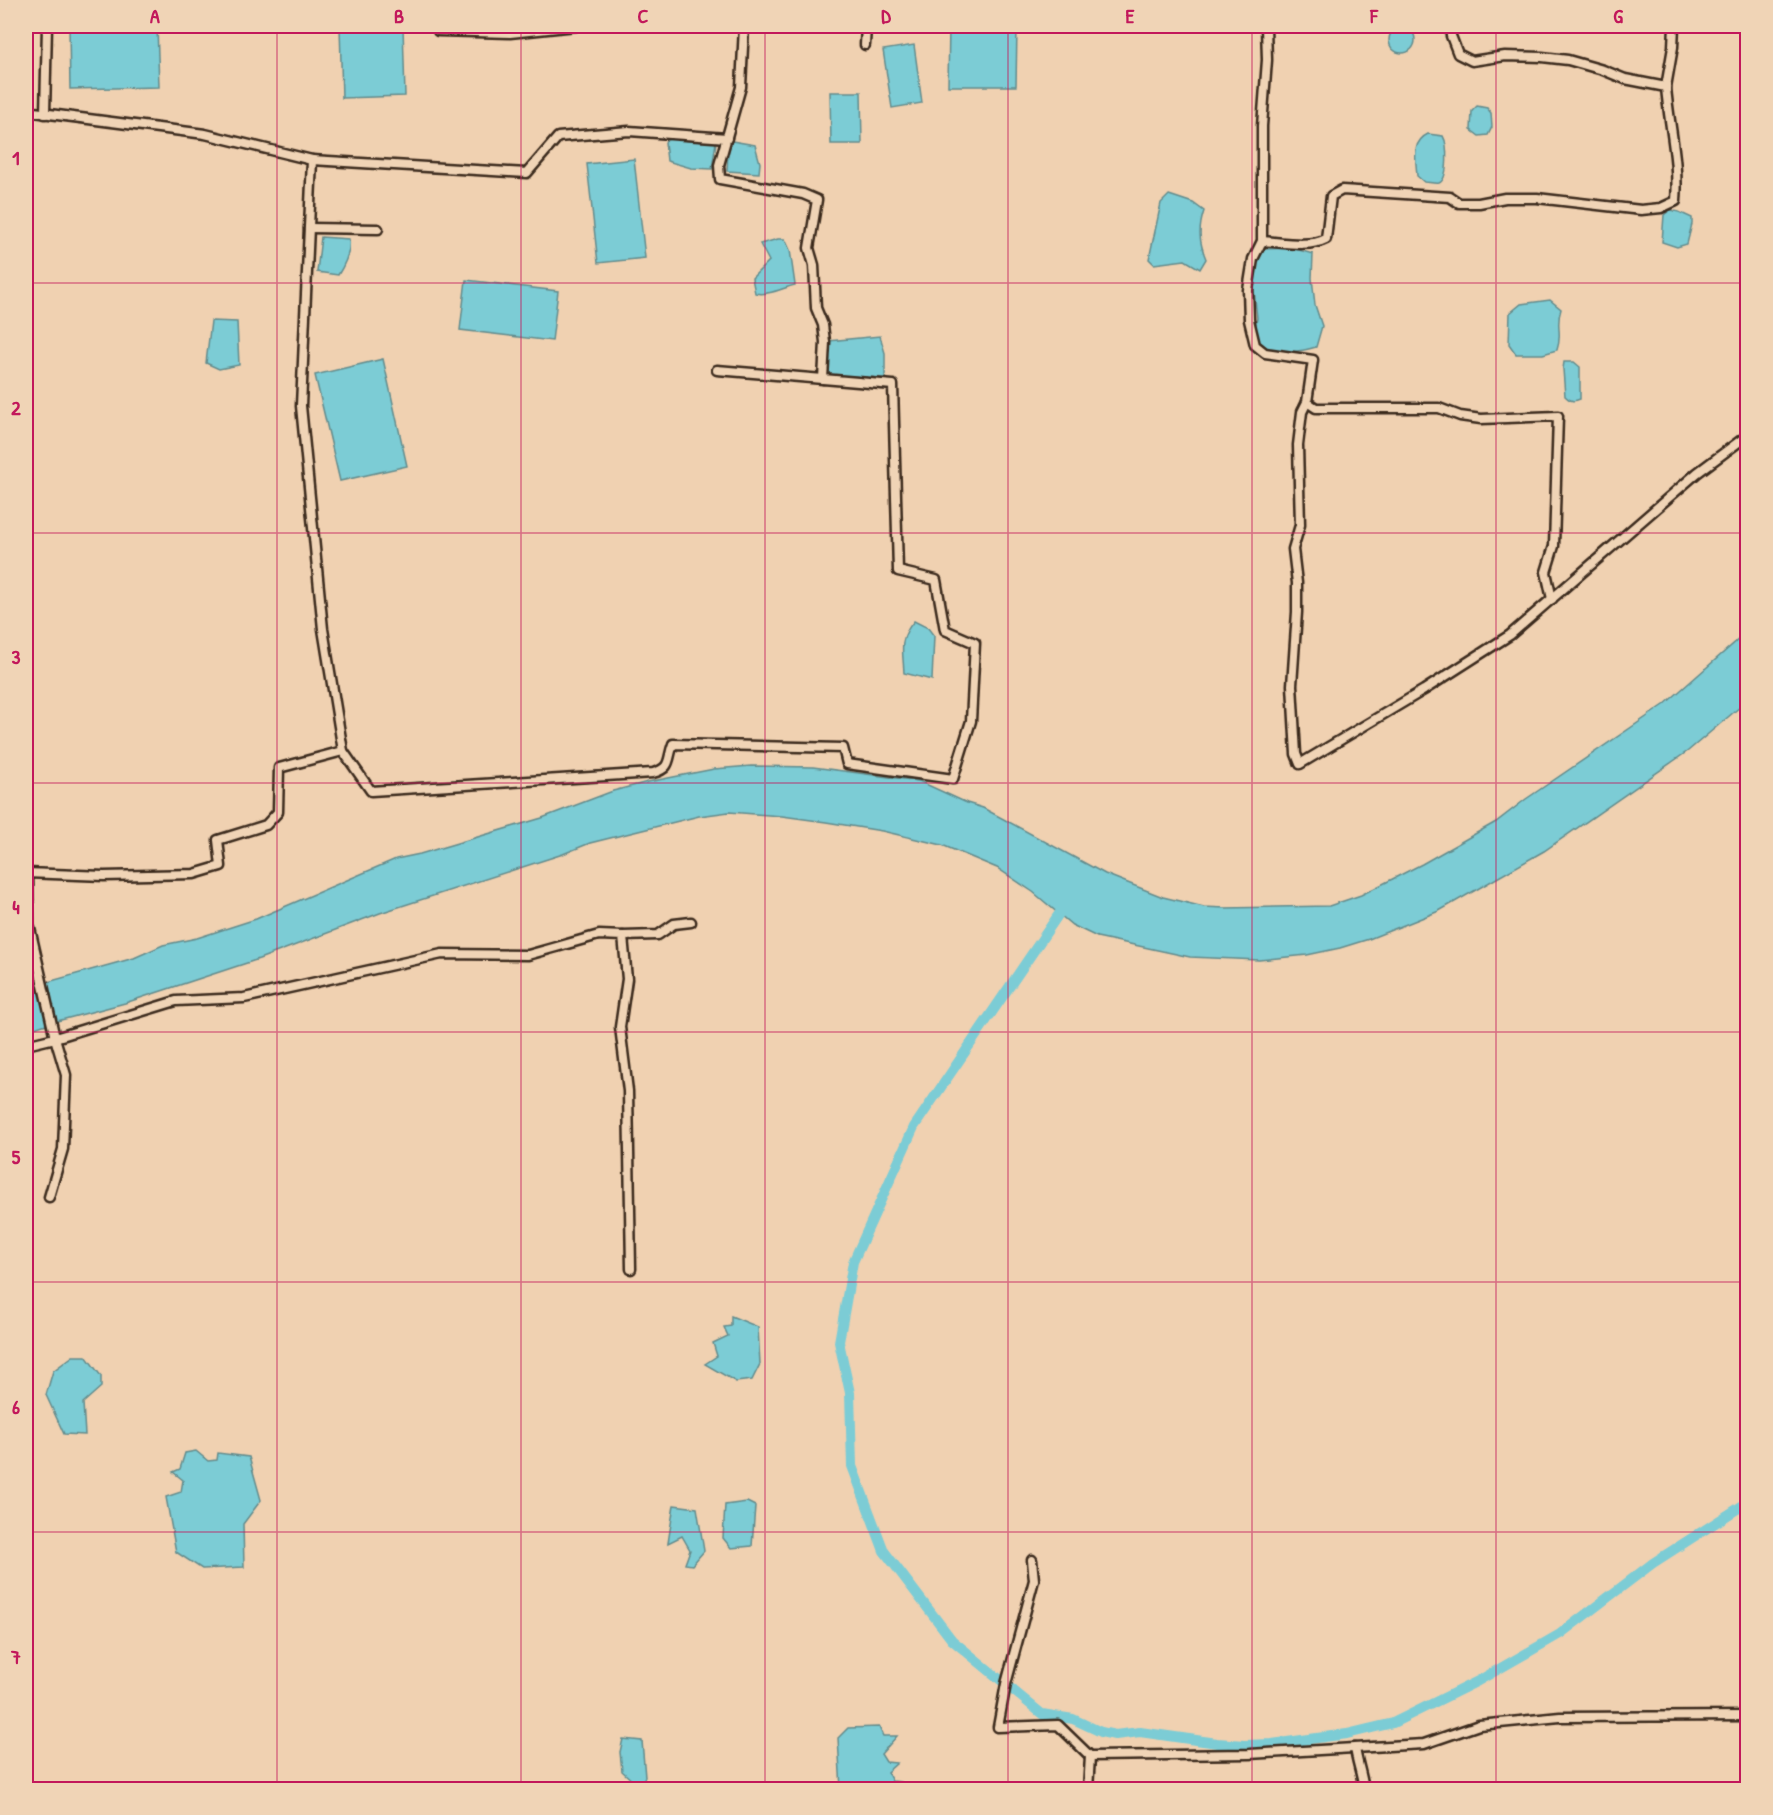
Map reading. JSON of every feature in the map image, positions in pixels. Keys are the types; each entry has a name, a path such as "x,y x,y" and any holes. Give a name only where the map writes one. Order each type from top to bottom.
{"street":[{"path":"45,114 47,26"},
{"path":"438,31 510,33 576,26"},
{"path":"744,26 741,87 719,165 720,179 803,194 817,200 808,248 814,265 816,308 823,325 825,342 823,379"},
{"path":"865,45 866,26"},
{"path":"1266,26 1267,60 1262,126 1262,241 1252,258 1248,290 1249,320 1255,345 1265,353 1313,360 1298,445 1299,525 1293,549 1297,612 1292,685 1296,754 1300,764 1424,690 1510,635 1697,473 1748,435"},
{"path":"1450,26 1458,54 1472,61 1505,56 1568,60 1624,79 1666,87"},
{"path":"1262,241 1305,243 1321,242 1326,239 1331,196 1342,190 1450,197 1459,203 1479,203 1505,198 1537,198 1641,210 1661,208 1676,201 1678,178 1676,148 1666,87 1674,26"},
{"path":"26,111 205,134 312,160 527,173 558,137 629,131 726,138"},
{"path":"312,160 301,406 323,629 343,751 371,791 653,773 663,771 668,766 673,744 843,748 847,764 953,779 971,721 975,643 945,630 936,580 898,572 893,385 717,370"},
{"path":"309,228 378,228"},
{"path":"1307,402 1316,408 1439,408 1460,416 1481,419 1558,416 1554,546 1546,572 1552,599"},
{"path":"49,1197 63,1149 66,1075 54,1035 29,924 27,873 104,876 194,874 221,866 218,840 266,825 278,812 279,768 343,751"},
{"path":"26,1045 176,1001 244,999 441,954 528,955 599,935 658,935 674,924 691,922"},
{"path":"623,936 627,979 621,1027 628,1091 631,1269"},
{"path":"1032,1560 1034,1580 1006,1684 998,1727 1058,1725 1090,1756 1249,1754 1424,1744 1479,1725 1560,1718 1748,1716"},
{"path":"1355,1748 1364,1790"},
{"path":"1088,1790 1090,1756"}],"water":[{"path":"69,26 157,26 159,87 70,89"},
{"path":"340,26 403,26 405,96 342,98"},
{"path":"949,26 1017,26 1016,86 948,86"},
{"path":"1402,27 1412,30 1415,40 1412,50 1402,53 1392,50 1389,40 1392,30"},
{"path":"914,45 922,103 892,108 883,50"},
{"path":"830,92 861,92 862,144 831,144"},
{"path":"1477,106 1487,108 1491,113 1492,127 1488,135 1479,136 1471,130 1472,111"},
{"path":"1428,134 1443,136 1445,140 1446,168 1445,175 1439,183 1424,182 1417,176 1417,147 1423,137"},
{"path":"673,136 716,142 712,169 691,168 667,161 665,142"},
{"path":"732,141 755,145 760,163 759,173 727,171 728,151"},
{"path":"634,159 645,258 598,263 587,164"},
{"path":"1169,195 1193,203 1204,211 1200,235 1206,259 1200,269 1185,260 1154,264 1149,259 1161,203"},
{"path":"1670,210 1692,218 1687,244 1677,247 1662,242 1664,215"},
{"path":"321,237 349,239 347,258 338,275 317,272"},
{"path":"785,239 790,250 795,285 770,293 755,293 752,278 769,261 760,244"},
{"path":"1292,248 1313,254 1312,278 1315,305 1322,326 1316,347 1289,351 1262,349 1255,329 1257,318 1252,271 1262,249"},
{"path":"466,280 558,291 552,341 460,330"},
{"path":"1550,300 1561,309 1557,350 1543,354 1516,354 1509,344 1510,313 1521,304"},
{"path":"211,321 237,322 239,365 219,369 206,363"},
{"path":"880,336 885,353 885,378 828,375 828,341"},
{"path":"383,359 407,466 340,481 315,375"},
{"path":"1564,362 1574,362 1580,367 1580,399 1572,400 1565,396"},
{"path":"914,621 928,628 934,636 932,680 904,673 904,640"},
{"path":"1747,632 1747,701 1688,751 1544,851 1439,911 1340,948 1307,955 1259,960 1190,957 1097,937 1072,925 1033,892 997,868 942,845 882,831 826,822 729,812 699,816 590,843 563,854 380,913 259,959 125,1003 26,1031 26,988 134,958 163,945 197,938 256,919 396,859 542,818 613,791 714,769 751,766 813,767 919,781 983,808 1105,874 1163,897 1204,907 1329,906 1361,895 1496,822 1664,705"},
{"path":"731,1316 758,1327 760,1364 752,1380 736,1382 705,1364 717,1356 713,1343 728,1336 724,1327 731,1326"},
{"path":"73,1356 86,1356 101,1376 101,1387 83,1403 85,1435 64,1434 46,1395 53,1371"},
{"path":"196,1451 208,1461 217,1460 218,1453 249,1457 261,1500 243,1524 244,1567 202,1569 176,1552 166,1497 181,1492 183,1480 173,1472 180,1469 185,1453"},
{"path":"747,1502 755,1506 752,1546 731,1548 723,1538 725,1505"},
{"path":"674,1505 697,1508 704,1551 692,1565 685,1564 690,1550 682,1536 668,1543"},
{"path":"879,1727 883,1736 897,1736 881,1754 886,1762 897,1763 887,1772 892,1781 901,1782 900,1789 841,1789 838,1738 848,1728"},
{"path":"623,1739 642,1741 645,1777 638,1786 622,1771 620,1752"}],"waterway":[{"path":"1065,905 914,1127 853,1262 839,1342 850,1393 852,1466 884,1551 952,1640 1042,1714 1073,1719 1101,1732 1115,1735 1140,1732 1244,1745 1272,1744 1347,1734 1393,1723 1478,1681 1560,1634 1653,1563 1748,1502"}]}
